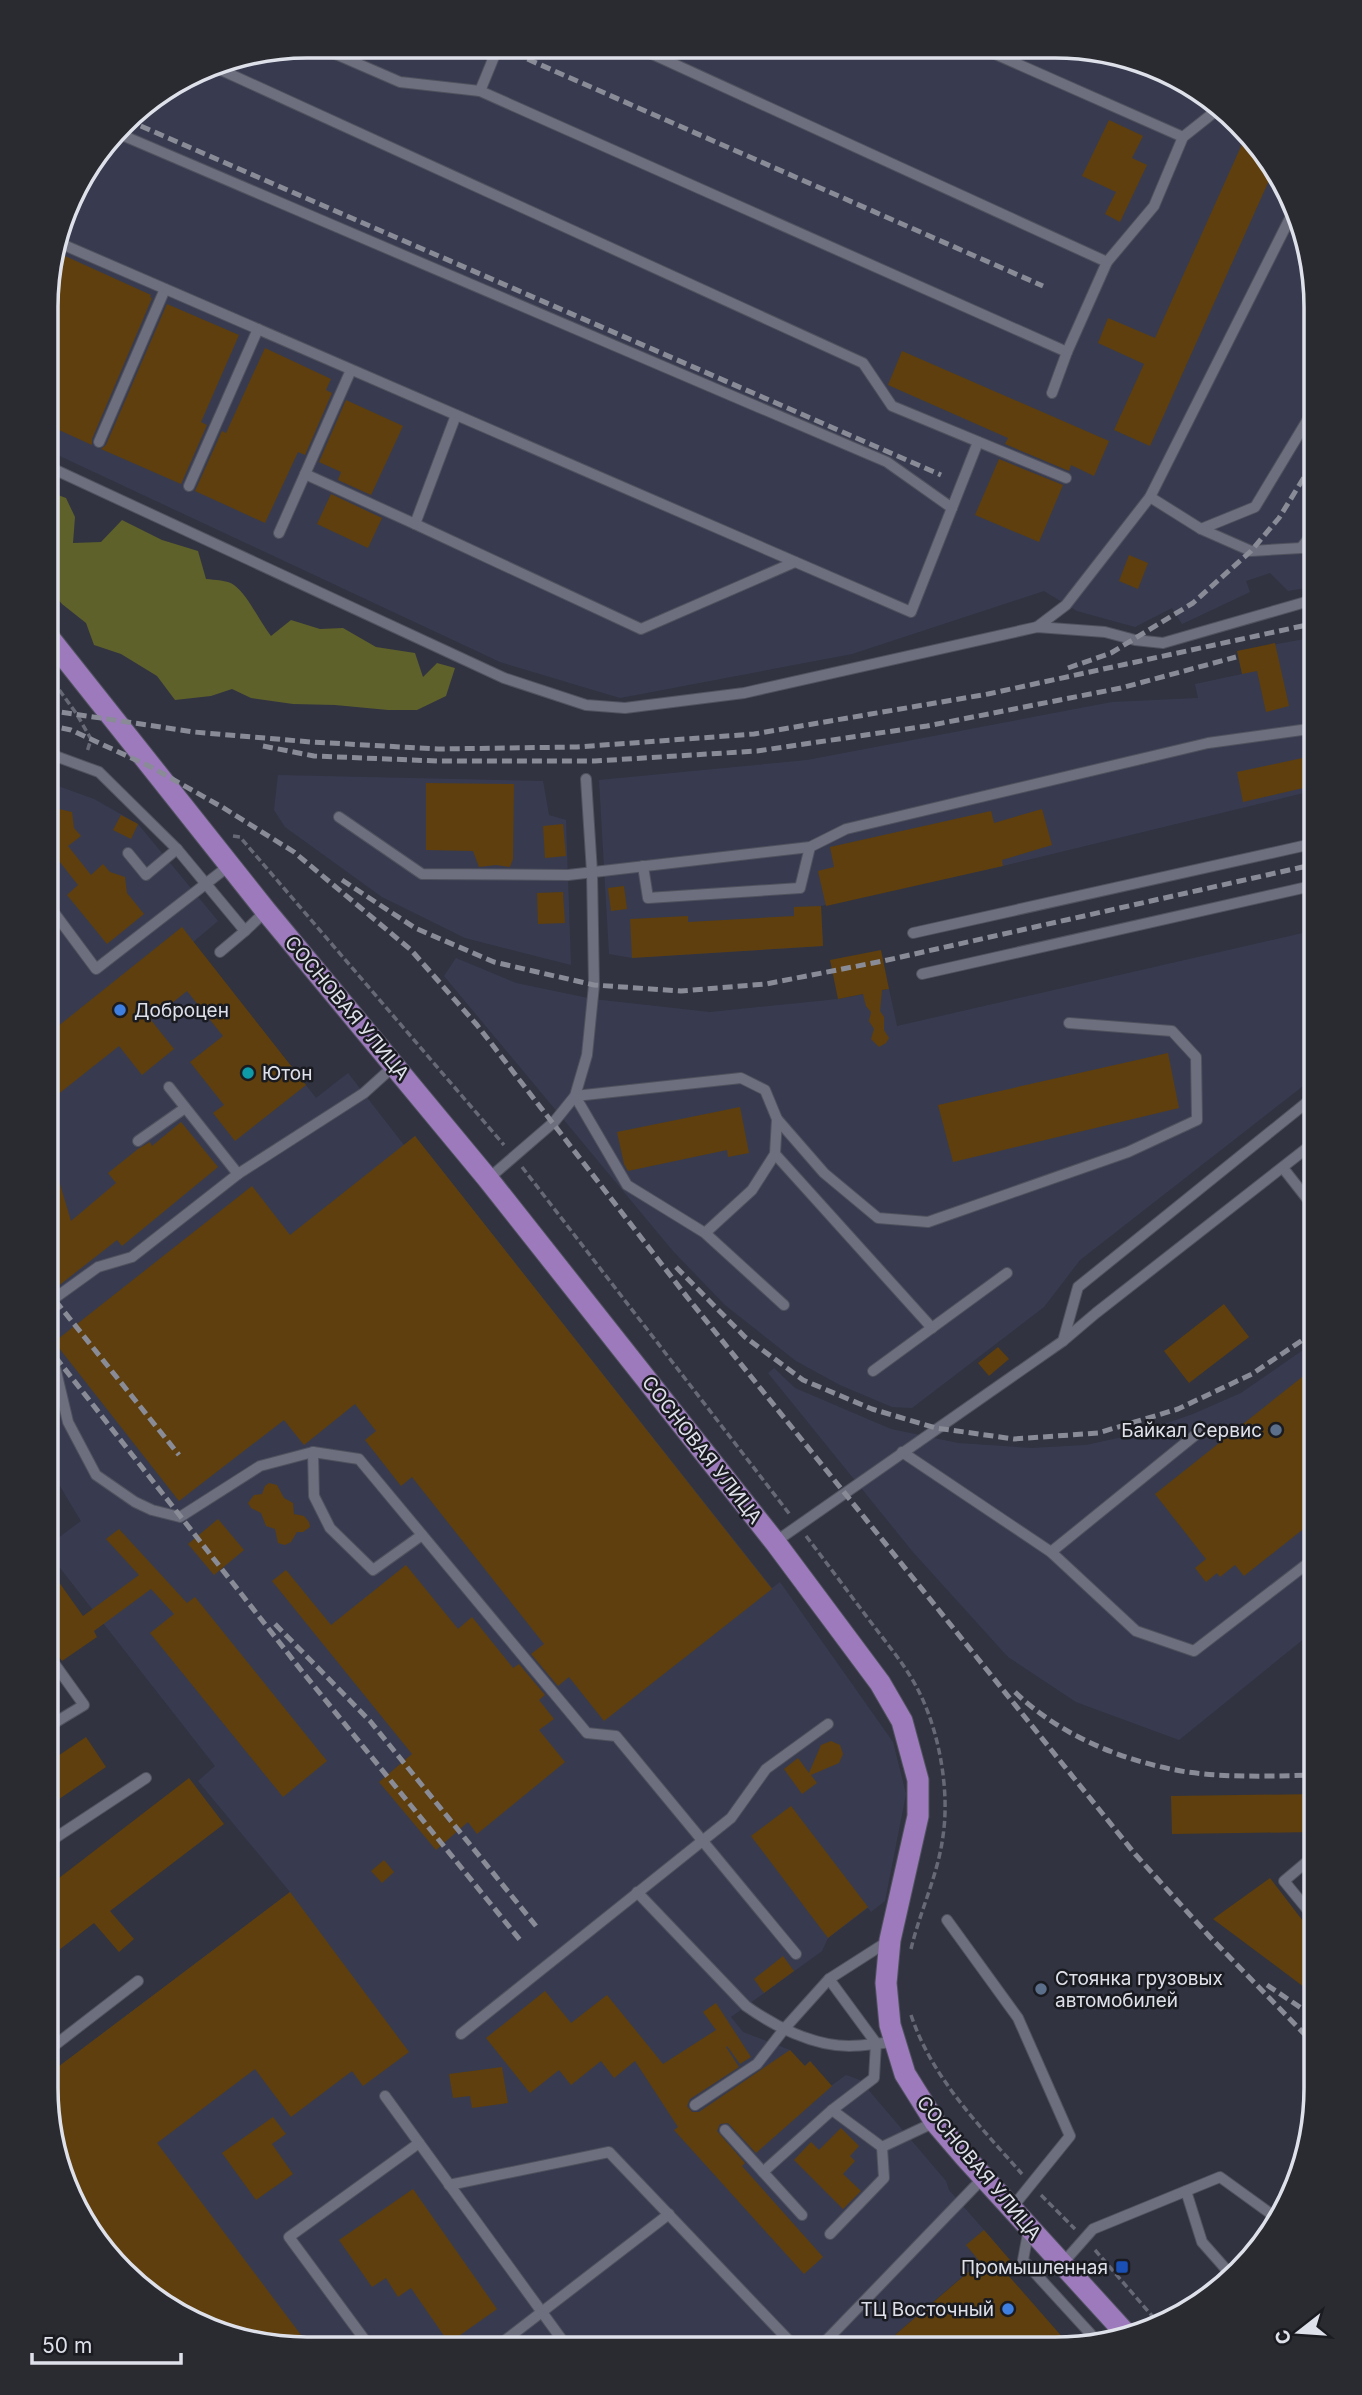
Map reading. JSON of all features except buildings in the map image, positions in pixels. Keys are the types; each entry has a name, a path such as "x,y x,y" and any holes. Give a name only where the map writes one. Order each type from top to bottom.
{"main road":[{"name":"СОСНОВАЯ УЛИЦА","path":"58,649 266,911 488,1179 775,1542 880,1683 902,1721 909,1741 918,1780 919,1807 890,1940 885,2042 935,2122 1121,2328"}],"lane":[{"path":"345,58 400,82 480,91 1067,352"},
{"path":"480,91 494,58"},
{"path":"661,58 1107,262"},
{"path":"1004,58 1183,137"},
{"path":"225,72 863,363 892,406 1066,478"},
{"path":"1052,393 1107,262 1154,206 1183,137 1212,114"},
{"path":"126,137 887,462 952,509"},
{"path":"1037,627 1066,605 1150,497 1289,221"},
{"path":"65,246 911,612 978,442"},
{"path":"99,442 165,289"},
{"path":"189,486 258,329"},
{"path":"279,533 351,370"},
{"path":"415,524 456,415"},
{"path":"1201,529 1255,507 1304,426"},
{"path":"58,471 504,678 586,705 625,708 744,693 1037,627 1105,632 1135,640 1163,643 1304,602"},
{"path":"305,474 641,629 795,562"},
{"path":"1150,497 1201,529 1251,551 1304,547"},
{"path":"1301,548 1304,544"},
{"path":"339,817 422,874 568,875 810,847 846,829 1208,743 1304,730"},
{"path":"58,757 99,772 177,849 245,930"},
{"path":"488,1179 554,1122 575,1096 587,1055 594,985 592,872 586,779"},
{"path":"913,933 1304,846"},
{"path":"643,866 648,898 800,888 810,847"},
{"path":"128,853 146,875 177,849"},
{"path":"58,918 96,969 230,865"},
{"path":"922,974 1304,888"},
{"path":"220,952 266,911"},
{"path":"575,1096 741,1078 765,1090 777,1119 824,1173 878,1218 928,1222 1128,1152 1198,1120 1196,1057 1172,1031 1069,1023"},
{"path":"58,1296 98,1267 132,1257 238,1174 364,1093 395,1065"},
{"path":"169,1087 238,1174"},
{"path":"575,1096 627,1185 705,1233 784,1305"},
{"path":"1063,1341 1078,1287 1304,1105"},
{"path":"138,1141 186,1108"},
{"path":"705,1233 752,1190 775,1154 777,1119"},
{"path":"775,1542 1063,1341 1304,1151"},
{"path":"775,1154 932,1328"},
{"path":"1283,1168 1304,1195"},
{"path":"873,1371 1007,1273"},
{"path":"58,1380 68,1422 96,1475 135,1502 152,1510 180,1517 260,1466 313,1452 359,1460 587,1733 617,1736 796,1954"},
{"path":"1051,1552 1199,1432"},
{"path":"313,1452 314,1496 330,1528 373,1570 422,1535"},
{"path":"902,1452 1051,1552 1136,1631 1194,1651 1304,1565"},
{"path":"58,1669 84,1705 58,1721"},
{"path":"461,2034 731,1818 766,1769 828,1724"},
{"path":"58,1836 146,1778"},
{"path":"1304,1864 1284,1881 1304,1905"},
{"path":"637,1892 746,2006 761,2017 827,2044 849,2046 885,2042"},
{"path":"947,1920 1018,2018 1070,2136 1011,2209"},
{"path":"695,2105 757,2064 829,1979 890,1940"},
{"path":"829,1979 885,2042"},
{"path":"58,2043 138,1981"},
{"path":"763,2172 832,2110 874,2078 885,2042"},
{"path":"385,2096 560,2337"},
{"path":"830,2234 884,2178 882,2147 832,2110"},
{"path":"882,2147 935,2122"},
{"path":"726,2130 802,2215"},
{"path":"363,2337 289,2237 419,2143"},
{"path":"449,2185 609,2152 786,2337"},
{"path":"1062,2264 1093,2230 1220,2177 1271,2213"},
{"path":"830,2337 983,2178"},
{"path":"1186,2191 1202,2242 1226,2269"},
{"path":"510,2337 669,2214"},
{"path":"1029,2228 1023,2260 1091,2334"}],"path":[{"path":"58,688 90,739 86,758"},
{"path":"215,846 226,835 240,837 514,1156 799,1526 911,1678 929,1717 939,1751 945,1809 943,1837 934,1876 917,1923 909,1958"},
{"path":"909,2009 919,2038 934,2066 954,2094 1031,2184 1085,2239 1153,2317"}],"shaded area":[{"path":"291,58 1071,58 1119,66 1180,91 1207,109 1231,131 1253,155 1271,182 1296,243 1304,291 1304,588 1288,591 1270,573 1246,581 1250,592 1182,624 1172,608 1135,627 1077,611 1044,591 852,654 620,698 500,662 58,455 58,291 71,227 83,197 109,155 155,109 182,91 243,66"},
{"path":"1304,639 1304,793 1003,866 821,906 823,946 632,958 609,954 599,780 807,760 1112,702 1198,698 1195,684 1242,674 1237,651"},
{"path":"278,775 543,781 549,815 566,820 571,965 465,938 382,897 285,827 274,810"},
{"path":"58,786 94,799 138,824 218,921 193,942 316,1098 348,1073 404,1145 415,1136 772,1588 780,1582 893,1742 906,1794 885,1901 871,1912 868,1908 828,1938 822,1951 731,2017 743,2032 790,2050 804,2066 810,2061 831,2086 846,2075 860,2080 998,2246 895,2335 897,2337 291,2337 227,2324 197,2312 155,2286 109,2240 83,2198 63,2137 58,2104 58,2067 290,1892 198,1781 215,1766 58,1565 58,1538 81,1521 58,1483"},
{"path":"1304,933 1304,1085 1080,1260 1044,1307 912,1408 892,1407 840,1385 796,1361 725,1305 673,1251 444,976 456,958 516,983 593,999 710,1012 838,999 889,989 897,1026"},
{"path":"1304,1349 1304,1639 1179,1740 1076,1702 1008,1657 913,1552 768,1373 774,1368 795,1388 891,1429 958,1443 1032,1448 1086,1445 1132,1435 1193,1414 1241,1393"}],"green space":[{"path":"58,495 66,498 75,517 73,543 101,542 122,520 162,540 198,551 206,579 228,582 239,589 271,636 291,620 320,629 343,628 376,647 415,653 423,677 437,663 455,668 446,696 417,710 293,704 251,698 232,689 211,696 175,700 157,676 121,654 94,645 86,623 58,599"}],"railway":[{"path":"525,58 1043,286"},
{"path":"138,125 941,475"},
{"path":"1068,668 1111,653 1193,603 1251,551 1279,518 1304,477"},
{"path":"58,712 194,732 311,742 438,749 577,747 754,734 988,694 1304,626"},
{"path":"263,746 314,756 437,761 595,761 757,751 927,726 1121,688 1236,657"},
{"path":"58,727 71,730 151,767 294,852 411,950 477,1025 687,1297 1135,1854 1210,1937 1304,2034"},
{"path":"342,880 415,928 494,962 594,985 681,991 766,984 883,961 1304,867"},
{"path":"676,1267 745,1337 803,1380 872,1409 936,1428 1014,1439 1098,1433 1178,1409 1252,1374 1304,1339"},
{"path":"58,1304 179,1455"},
{"path":"58,1360 301,1670 520,1940"},
{"path":"275,1624 370,1721 536,1926"},
{"path":"1015,1692 1052,1722 1073,1734 1117,1754 1140,1761 1203,1774 1304,1775"},
{"path":"1267,1985 1304,2010"}],"place":[{"name":"Доброцен","path":"120,1010"},
{"name":"Ютон","path":"248,1073"},
{"name":"Байкал Сервис","path":"1276,1430"},
{"name":"Стоянка грузовых автомобилей","path":"1041,1989"},
{"name":"Промышленная","path":"1122,2267"},
{"name":"ТЦ Восточный","path":"1008,2309"}]}
